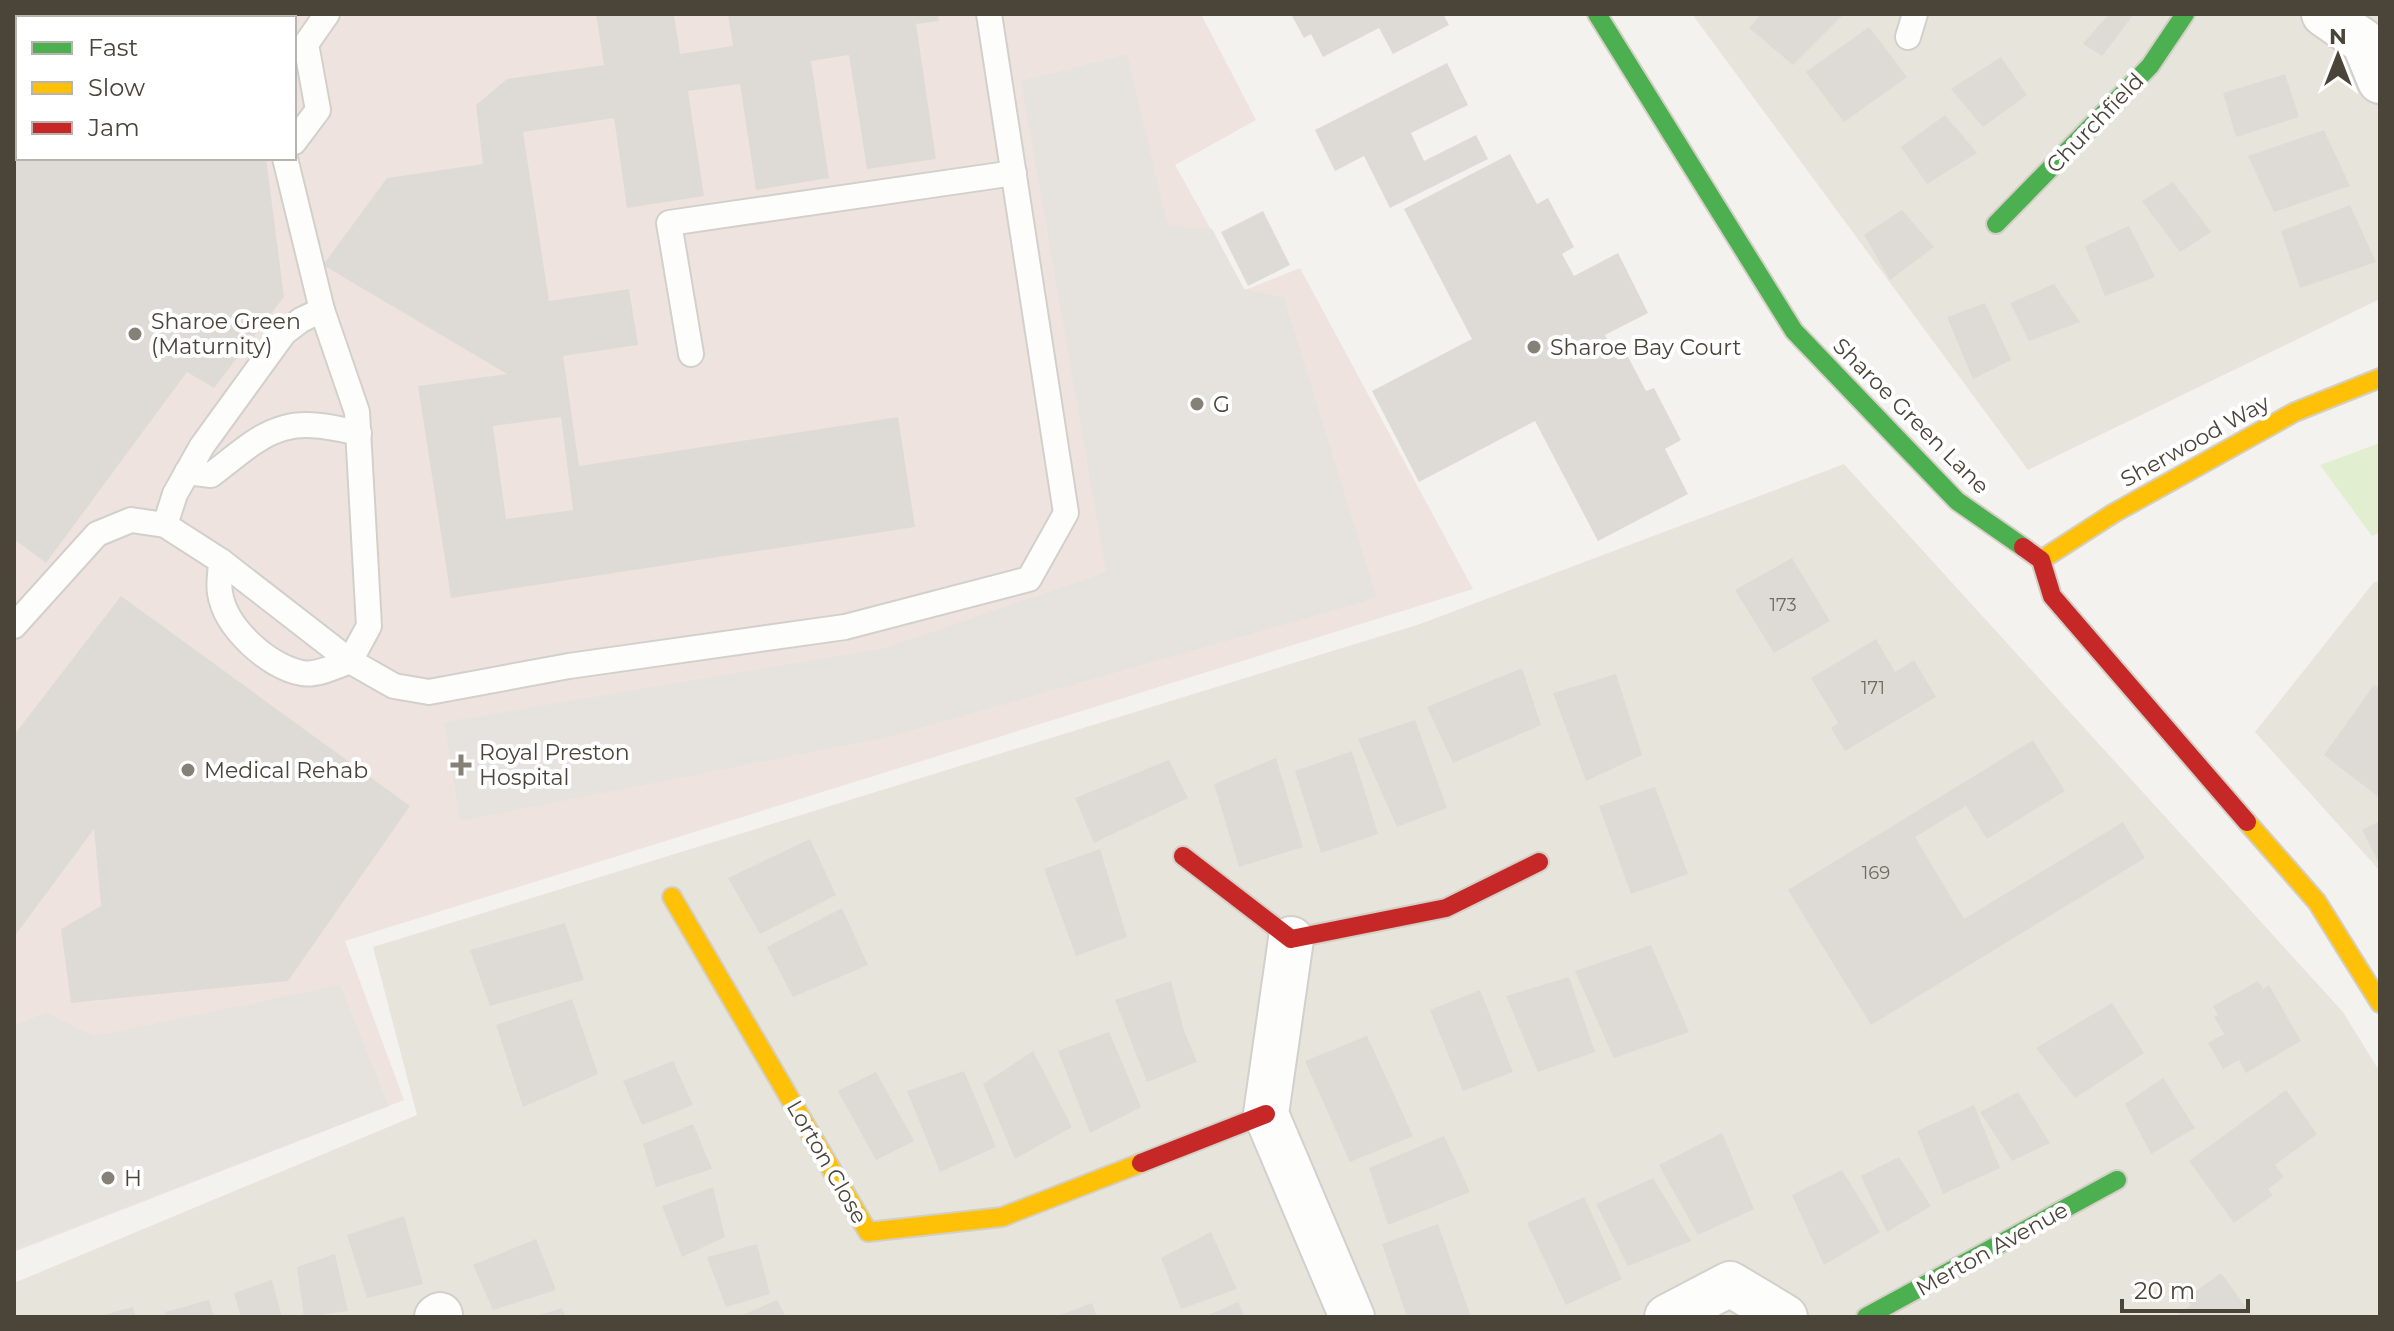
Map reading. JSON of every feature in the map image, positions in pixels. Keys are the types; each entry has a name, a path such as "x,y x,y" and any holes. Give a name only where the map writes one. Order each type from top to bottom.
{"street":[{"name":"Sharoe Green Lane","path":"1597,14 1794,331 1957,501 2041,560"},
{"name":"Churchfield","path":"1996,224 2150,66 2185,14"},
{"path":"2324,14 2375,54"},
{"name":"Sherwood Way","path":"2041,560 2114,513 2295,412 2380,378"},
{"path":"2041,560 2052,596 2317,902 2380,1003"},
{"path":"1183,856 1291,939 1446,908 1539,862"},
{"name":"Lorton Close","path":"672,897 868,1232 1002,1217 1266,1114"},
{"path":"1291,939 1266,1114 1352,1317"},
{"name":"Merton Avenue","path":"1866,1317 2117,1180"},
{"path":"1667,1317 1730,1284 1785,1317"}],"lane":[{"path":"296,139 318,110 300,42 327,14"},
{"path":"14,626 97,534 131,520 165,525 221,561 350,661 394,686 429,692 569,666 845,627 1029,579 1066,513 989,14"},
{"path":"221,561 220,593 231,621 251,645 276,664 304,674 350,661 369,626 357,412 322,310 285,160"},
{"path":"691,354 669,223 1014,173"},
{"path":"165,525 175,494 202,446 284,333 322,310"},
{"path":"187,472 211,475 263,438 284,428 330,427 359,433"}],"shaded area":[{"name":"Royal Preston Hospital","path":"14,14 1201,14 1256,120 1175,165 1245,290 1300,268 1473,589 345,941 404,1100 14,1252"},
{"path":"1692,14 2380,14 2380,299 2028,470"},
{"path":"1127,54 1168,226 1212,229 1244,289 1284,298 1377,598 889,737 460,821 444,722 885,648 1106,572 1021,81"},
{"path":"1844,464 2343,1012 2380,1072 2380,1317 14,1317 14,1283 417,1115 373,947 1420,624"},
{"path":"2380,581 2380,871 2255,732 2374,582"},
{"name":"H","path":"340,985 389,1106 14,1250 14,1026 46,1012 94,1036"}],"green space":[{"path":"2380,443 2380,532 2372,536 2320,465"}],"building":[{"path":"596,14 674,14 680,54 733,46 728,14 938,14 939,21 916,24 936,159 867,169 849,55 811,61 829,178 756,190 740,84 688,91 704,196 627,208 614,118 523,132 549,301 629,289 638,345 563,356 579,466 898,417 915,527 451,598 418,386 507,374 323,265 387,178 483,164 476,105 507,79 604,65","holes":["561,417 573,510 506,519 493,426"]},
{"path":"1291,14 1443,14 1449,25 1393,54 1379,28 1323,57 1311,34 1304,38"},
{"path":"1761,14 1844,14 1793,65 1749,28"},
{"path":"2109,14 2134,14 2102,56 2083,44"},
{"path":"1869,27 1907,77 1844,122 1806,72"},
{"path":"2001,57 2027,95 1983,127 1951,89"},
{"path":"1447,63 1468,105 1411,133 1424,161 1476,135 1488,159 1390,208 1364,156 1335,171 1315,130"},
{"path":"2285,74 2299,117 2236,137 2223,93"},
{"name":"Sharoe Green (Maturnity)","path":"14,93 16,160 266,160 284,297 214,388 187,372 46,563 14,539"},
{"path":"1945,115 1977,153 1927,184 1901,147"},
{"path":"2324,130 2350,186 2274,212 2248,156"},
{"name":"Sharoe Bay Court","path":"1510,154 1537,204 1548,198 1574,247 1562,254 1574,276 1618,253 1648,313 1605,335 1618,360 1627,355 1646,391 1654,388 1681,440 1665,449 1688,494 1598,541 1535,421 1419,482 1372,391 1472,339 1404,209"},
{"path":"2173,182 2211,232 2180,252 2142,201"},
{"path":"2350,205 2376,262 2300,288 2281,231"},
{"path":"1902,210 1934,247 1890,280 1864,235"},
{"path":"1263,211 1290,265 1248,286 1221,232"},
{"path":"2129,226 2155,277 2105,296 2085,246"},
{"path":"2054,284 2080,322 2029,341 2010,303"},
{"path":"1985,303 2011,360 1973,379 1947,317"},
{"path":"1792,558 1830,621 1774,653 1735,590"},
{"name":"Medical Rehab","path":"121,596 410,806 288,981 71,1003 61,929 101,906 94,829 14,937 14,735"},
{"path":"1876,639 1895,672 1914,660 1936,697 1845,751 1831,728 1838,723 1811,678"},
{"path":"1522,668 1541,725 1453,763 1427,707"},
{"path":"1616,674 1642,755 1586,781 1553,693"},
{"path":"2374,685 2380,689 2380,798 2324,755"},
{"path":"1415,720 1447,808 1397,827 1358,739"},
{"path":"2033,740 2065,791 1987,839 1966,806 1915,837 1964,919 2123,822 2145,858 1871,1025 1788,890"},
{"path":"1352,751 1378,834 1321,853 1295,771"},
{"path":"1276,758 1303,847 1239,867 1214,784"},
{"path":"1169,760 1188,798 1094,843 1075,798"},
{"path":"1655,787 1688,874 1631,894 1599,806"},
{"path":"2380,821 2380,865 2362,830"},
{"path":"810,839 836,895 760,934 728,878"},
{"path":"1100,849 1127,937 1076,956 1044,869"},
{"path":"842,908 868,965 793,997 767,947"},
{"path":"565,923 584,980 490,1006 470,950"},
{"path":"1651,945 1689,1032 1614,1058 1575,971"},
{"path":"1569,977 1595,1052 1538,1072 1506,996"},
{"path":"1171,981 1184,1031 1197,1062 1147,1082 1115,1000"},
{"path":"2258,981 2263,989 2269,985 2301,1041 2246,1073 2239,1060 2223,1069 2208,1043 2224,1034 2214,1017 2218,1015 2213,1006"},
{"path":"1480,990 1513,1072 1463,1091 1430,1010"},
{"path":"572,999 598,1074 523,1107 496,1025"},
{"path":"2112,1003 2144,1053 2075,1098 2036,1048"},
{"path":"1109,1032 1141,1107 1090,1133 1058,1051"},
{"path":"1367,1036 1413,1136 1350,1162 1305,1061"},
{"path":"1033,1051 1072,1127 1015,1159 983,1084"},
{"path":"673,1061 693,1105 642,1125 623,1081"},
{"path":"964,1071 996,1147 940,1172 907,1091"},
{"path":"876,1072 914,1141 876,1160 838,1091"},
{"path":"2163,1078 2195,1128 2151,1154 2125,1104"},
{"path":"2286,1090 2317,1134 2275,1165 2284,1177 2268,1189 2273,1195 2234,1223 2189,1161"},
{"path":"2018,1092 2050,1143 2012,1161 1980,1112"},
{"path":"1974,1105 2000,1168 1943,1194 1917,1131"},
{"path":"693,1124 712,1169 656,1187 643,1144"},
{"path":"1722,1133 1754,1209 1698,1235 1659,1165"},
{"path":"1444,1136 1470,1192 1388,1225 1369,1168"},
{"path":"1899,1157 1931,1206 1887,1232 1861,1176"},
{"path":"1842,1170 1880,1232 1824,1265 1792,1195"},
{"path":"1653,1178 1691,1241 1628,1266 1596,1204"},
{"path":"713,1187 725,1237 682,1257 662,1206"},
{"path":"1584,1197 1622,1279 1566,1305 1527,1223"},
{"path":"404,1216 423,1284 367,1298 347,1235"},
{"path":"1438,1224 1471,1317 1407,1317 1382,1244"},
{"path":"1211,1232 1237,1289 1181,1309 1161,1258"},
{"path":"536,1239 556,1290 493,1310 473,1265"},
{"path":"757,1244 770,1294 726,1307 707,1257"},
{"path":"335,1254 348,1311 304,1317 297,1267"},
{"path":"2221,1273 2253,1317 2175,1317 2191,1305 2186,1298"},
{"path":"272,1280 282,1317 241,1317 234,1293"},
{"path":"209,1300 214,1317 166,1317 165,1312"},
{"path":"777,1300 786,1317 738,1317"},
{"path":"1238,1302 1245,1317 1204,1317"},
{"path":"1092,1303 1097,1317 1055,1317"},
{"path":"133,1307 136,1317 100,1316"},
{"path":"562,1308 566,1317 537,1317 537,1316"}],"traffic: fast":[{"path":"1597,14 1794,331 1957,501 2023,547"},
{"path":"1996,224 2150,66 2185,14"},
{"path":"1866,1317 2117,1180"}],"traffic: slow":[{"path":"2041,560 2114,513 2295,412 2380,378"},
{"path":"2247,822 2317,902 2380,1003"},
{"path":"672,897 868,1232 1002,1217 1141,1163"}],"traffic: jam":[{"path":"2023,547 2041,560 2052,596 2247,822"},
{"path":"1183,856 1291,939 1446,908 1539,862"},
{"path":"1141,1163 1266,1114"}],"place":[{"name":"Sharoe Green (Maturnity)","path":"135,334"},
{"name":"Sharoe Bay Court","path":"1534,347"},
{"name":"G","path":"1197,404"},
{"name":"Royal Preston Hospital","path":"461,765"},
{"name":"Medical Rehab","path":"188,770"},
{"name":"H","path":"108,1178"}]}
